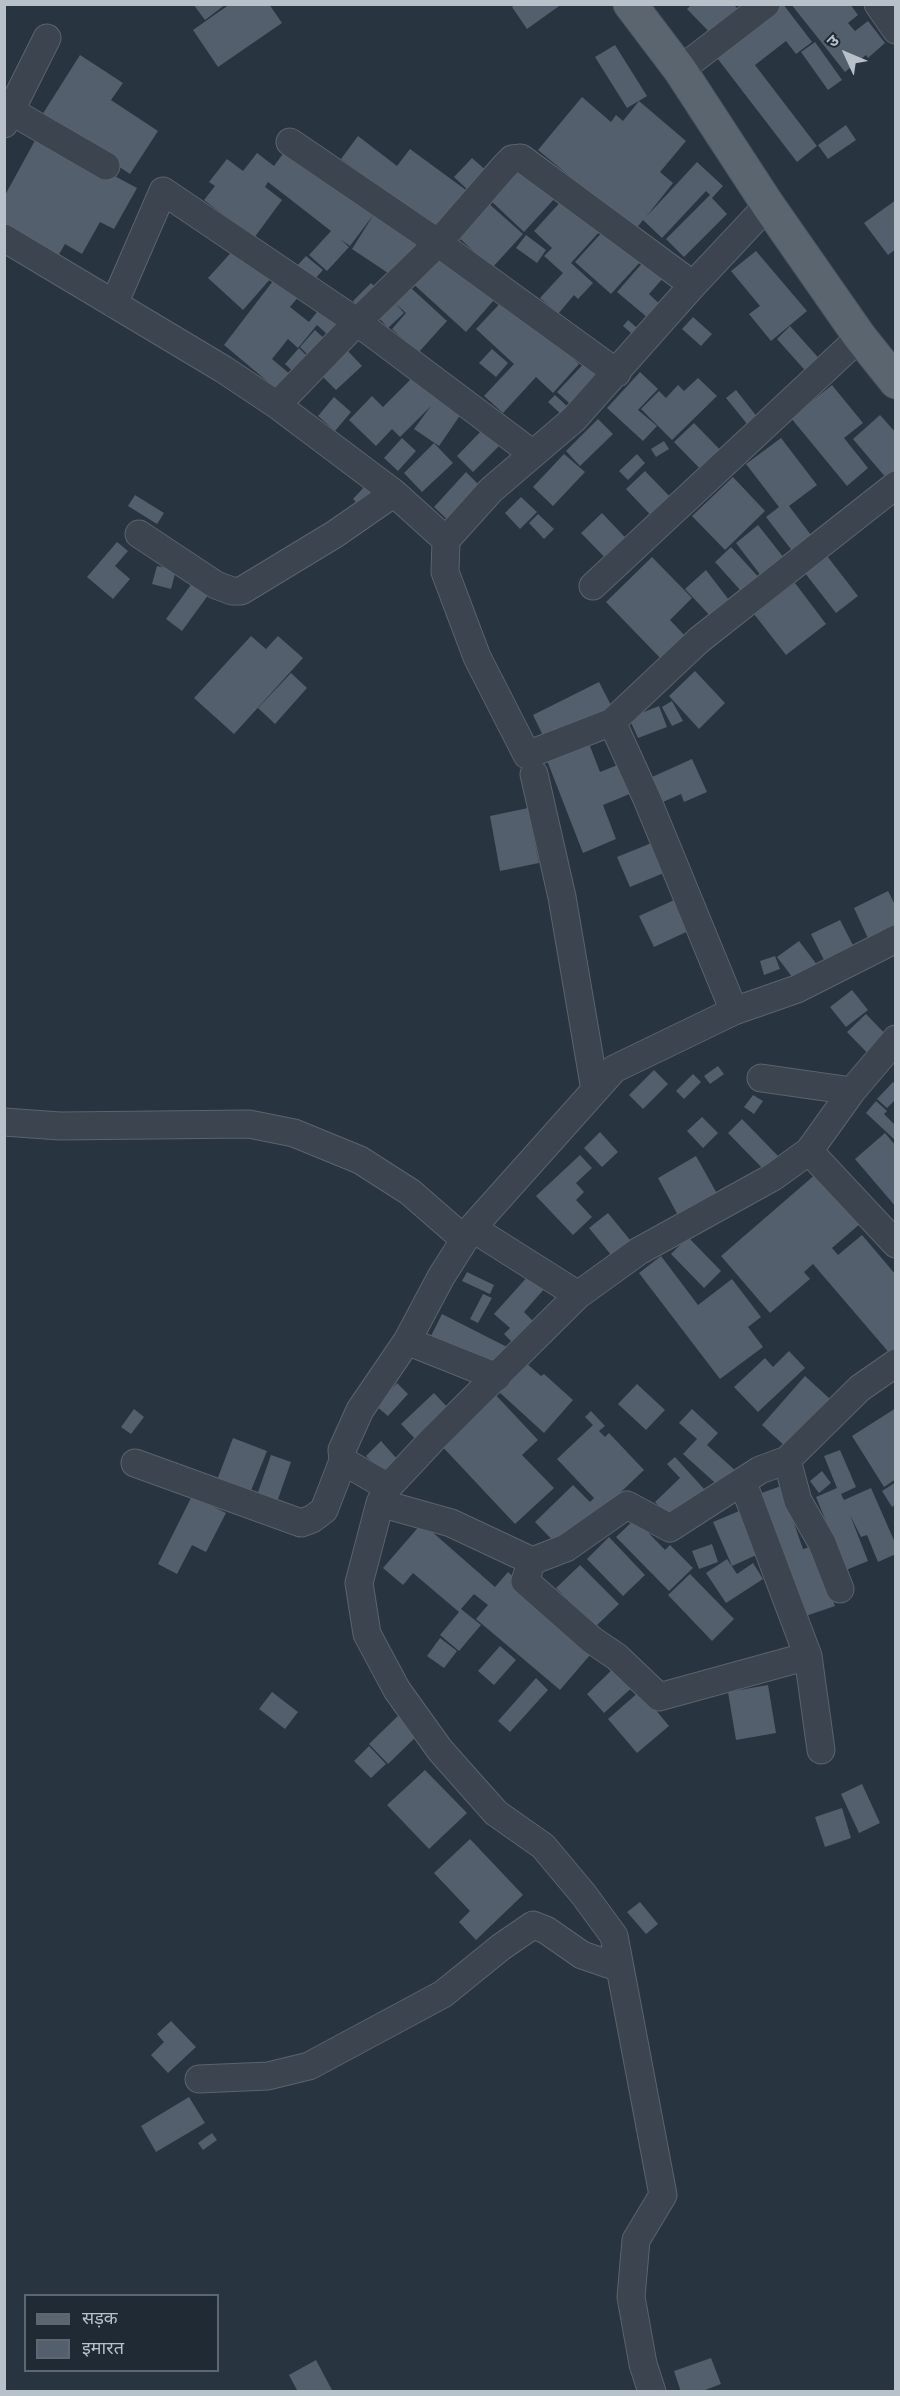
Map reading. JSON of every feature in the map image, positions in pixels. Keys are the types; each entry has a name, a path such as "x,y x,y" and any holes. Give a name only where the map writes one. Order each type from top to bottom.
{"main road":[{"path":"630,4 680,70 768,205 860,337 896,382"}],"street":[{"path":"680,70 766,4"},
{"path":"878,4 896,30"},
{"path":"47,38 8,118 106,166"},
{"path":"290,142 438,243 617,373"},
{"path":"277,405 438,243 512,159 521,159 693,285"},
{"path":"114,304 163,191 357,322 533,454"},
{"path":"768,205 693,285 574,419 491,490 446,540 445,572 473,646 527,755 612,722 699,640 896,485"},
{"path":"4,238 277,405 394,493 446,540"},
{"path":"593,586 860,337"},
{"path":"139,534 216,585 232,591 241,591 336,534 394,493"},
{"path":"612,722 647,799 734,1011"},
{"path":"534,774 562,897 595,1090"},
{"path":"135,1463 301,1523 312,1519 324,1510 343,1461 342,1450 360,1410 407,1341 441,1277 468,1233 614,1069 734,1011 797,989 896,939"},
{"path":"652,2391 643,2364 631,2297 636,2240 663,2195 614,1936 584,1894 543,1846 496,1813 440,1750 396,1690 368,1634 359,1583 384,1495 433,1439 578,1295 639,1251 773,1177 808,1151 852,1091 896,1039"},
{"path":"761,1078 852,1091"},
{"path":"4,1122 60,1126 249,1124 294,1133 360,1160 468,1233 578,1295"},
{"path":"808,1151 896,1244"},
{"path":"407,1341 497,1377"},
{"path":"808,1656 659,1697 617,1657 592,1640 525,1581 532,1562 566,1548 627,1505 670,1528 760,1470 787,1460 860,1388 896,1363"},
{"path":"787,1460 798,1501 822,1543 840,1588"},
{"path":"343,1461 384,1495 452,1523 532,1562"},
{"path":"743,1483 808,1656 821,1750"},
{"path":"198,2079 268,2076 309,2066 443,1994 533,1924 546,1929 582,1954 620,1968"}],"building":[{"path":"193,4 226,4 205,20"},
{"path":"230,4 269,4 282,23 218,67 193,30"},
{"path":"516,4 562,4 527,29 512,7"},
{"path":"692,4 733,4 742,13 716,39 687,9"},
{"path":"778,4 783,4 812,42 796,54 786,41 755,65 817,146 797,162 714,54"},
{"path":"791,4 850,4 858,15 848,23 855,31 868,21 885,43 868,58 866,55 845,72"},
{"path":"815,42 842,80 828,90 801,52"},
{"path":"615,45 647,96 627,108 595,57"},
{"path":"80,55 123,83 111,100 158,131 130,174 42,115"},
{"path":"582,97 611,122 616,115 623,121 639,101 686,141 660,172 673,183 646,217 697,162 723,186 712,198 727,214 684,257 666,239 710,195 706,191 662,238 643,220 635,230 538,150"},
{"path":"846,125 856,140 828,159 818,145"},
{"path":"38,135 137,188 114,229 100,222 82,254 65,244 58,256 4,227 4,197"},
{"path":"358,136 397,166 410,149 470,193 441,233 341,159"},
{"path":"290,144 424,239 391,275 352,249 374,214 350,246 340,239 349,247 327,271 309,255 331,231 268,182 265,187 282,200 254,238 204,200 215,186 209,182 227,159 243,171 257,153 274,166"},
{"path":"472,158 488,172 470,192 454,177"},
{"path":"523,165 556,197 524,232 490,200"},
{"path":"564,198 600,231 571,263 593,283 578,299 574,295 558,314 540,298 563,273 544,256 552,248 534,231"},
{"path":"896,200 896,249 888,255 864,223"},
{"path":"487,202 523,234 492,268 457,236"},
{"path":"605,229 641,261 611,294 575,262"},
{"path":"526,235 546,250 537,263 516,248"},
{"path":"237,246 272,277 243,310 208,278"},
{"path":"440,247 494,300 466,332 410,281"},
{"path":"756,251 807,311 771,341 749,314 760,306 731,271"},
{"path":"306,256 323,270 313,281 296,267"},
{"path":"645,260 664,277 649,294 666,310 654,323 617,292"},
{"path":"276,277 299,296 290,307 309,322 321,307 340,323 329,336 317,325 298,348 288,339 272,359 291,375 279,391 224,345"},
{"path":"371,283 377,289 358,306 353,301"},
{"path":"411,288 447,321 418,353 392,329 406,313 396,304"},
{"path":"506,297 579,364 553,393 536,377 503,413 484,396 514,364 476,329"},
{"path":"396,304 404,313 388,328 380,319"},
{"path":"693,317 712,334 701,346 682,329"},
{"path":"628,320 644,334 639,340 623,326"},
{"path":"790,326 824,364 810,376 777,339"},
{"path":"315,330 329,343 314,361 300,347"},
{"path":"299,348 311,360 297,375 285,364"},
{"path":"346,349 362,366 336,390 320,374"},
{"path":"492,349 508,363 496,377 479,363"},
{"path":"590,357 611,377 579,412 557,392"},
{"path":"640,372 658,389 638,410 657,426 643,441 607,408"},
{"path":"417,373 461,414 439,446 414,429 431,406 400,437 392,429 376,446 349,420 372,396 383,407"},
{"path":"698,378 717,396 672,440 641,409 659,391 666,398 678,385 684,391"},
{"path":"832,385 863,423 844,438 868,468 847,486 791,418"},
{"path":"736,390 762,423 752,430 726,398"},
{"path":"555,395 570,409 563,416 548,402"},
{"path":"334,397 351,412 335,431 318,416"},
{"path":"880,415 896,433 896,472 887,479 853,439"},
{"path":"598,419 613,434 580,466 566,451"},
{"path":"694,423 730,460 710,479 674,442"},
{"path":"485,427 502,443 473,472 457,456"},
{"path":"402,438 416,451 398,471 384,458"},
{"path":"781,438 817,485 789,506 817,543 797,557 766,517 779,507 746,464"},
{"path":"664,441 669,449 656,457 651,449"},
{"path":"434,443 453,463 422,492 404,473"},
{"path":"564,454 585,472 553,506 533,487"},
{"path":"637,454 645,463 628,480 619,471"},
{"path":"645,471 680,507 661,526 626,489"},
{"path":"466,472 482,488 450,522 434,507"},
{"path":"733,477 765,511 725,550 692,516"},
{"path":"366,485 378,497 365,511 353,499"},
{"path":"135,495 164,513 157,524 128,506"},
{"path":"521,497 537,512 520,529 505,513"},
{"path":"602,513 638,551 617,570 581,533"},
{"path":"538,514 554,529 544,539 529,523"},
{"path":"758,525 788,563 765,581 736,543"},
{"path":"117,542 128,551 115,566 130,579 113,599 87,577"},
{"path":"731,547 763,582 741,591 715,562"},
{"path":"827,556 858,596 836,613 805,573"},
{"path":"652,557 692,598 670,620 689,640 665,663 606,602"},
{"path":"157,566 176,570 171,589 152,584"},
{"path":"706,570 732,604 714,620 685,589"},
{"path":"193,582 209,594 182,631 166,619"},
{"path":"795,583 826,624 786,655 754,614"},
{"path":"251,636 266,649 278,636 303,658 234,734 194,698"},
{"path":"695,671 725,703 699,729 669,696"},
{"path":"291,673 307,688 275,724 258,708"},
{"path":"599,682 614,711 546,742 533,715"},
{"path":"672,701 683,721 672,726 662,707"},
{"path":"659,706 667,727 638,738 629,718"},
{"path":"588,741 600,772 625,762 637,791 603,805 616,839 583,853 546,758"},
{"path":"692,759 707,792 684,802 681,794 663,802 652,777"},
{"path":"528,808 539,863 500,871 490,816"},
{"path":"659,840 671,870 630,887 617,857"},
{"path":"888,891 896,907 896,935 872,947 854,908"},
{"path":"683,896 697,927 654,947 639,916"},
{"path":"840,920 856,951 827,966 811,934"},
{"path":"799,941 821,970 799,986 777,957"},
{"path":"775,956 780,969 764,975 760,961"},
{"path":"852,990 868,1010 846,1027 830,1007"},
{"path":"866,1014 893,1042 874,1060 847,1032"},
{"path":"718,1066 724,1074 710,1084 704,1076"},
{"path":"654,1070 668,1084 643,1109 629,1095"},
{"path":"693,1074 701,1082 684,1099 676,1091"},
{"path":"893,1082 896,1085 896,1099 887,1108 877,1099"},
{"path":"753,1095 763,1101 754,1114 744,1107"},
{"path":"876,1101 887,1111 884,1114 896,1126 896,1141 866,1113"},
{"path":"702,1117 718,1133 703,1148 687,1131"},
{"path":"742,1119 781,1159 767,1173 728,1133"},
{"path":"600,1132 618,1152 602,1167 584,1148"},
{"path":"885,1133 896,1146 896,1207 855,1159"},
{"path":"580,1155 592,1168 576,1183 584,1192 576,1200 592,1217 573,1235 536,1196"},
{"path":"696,1156 720,1199 681,1221 658,1178"},
{"path":"817,1173 861,1223 832,1248 838,1255 862,1235 896,1275 896,1352 891,1355 813,1264 804,1272 810,1279 770,1313 721,1256"},
{"path":"608,1213 635,1246 616,1261 589,1228"},
{"path":"688,1237 721,1271 704,1288 671,1254"},
{"path":"661,1256 698,1305 732,1279 761,1317 748,1327 763,1347 720,1379 639,1273"},
{"path":"467,1272 494,1285 490,1294 462,1281"},
{"path":"529,1275 545,1288 524,1312 538,1326 518,1348 504,1334 510,1328 494,1314"},
{"path":"483,1294 492,1298 478,1323 470,1319"},
{"path":"442,1314 509,1348 496,1373 429,1340"},
{"path":"789,1351 805,1368 758,1412 734,1387 765,1358 773,1367"},
{"path":"525,1362 541,1376 544,1374 573,1400 544,1433 498,1391"},
{"path":"805,1376 830,1399 787,1448 762,1425"},
{"path":"397,1383 408,1394 388,1416 376,1406"},
{"path":"637,1384 665,1410 646,1430 618,1404"},
{"path":"492,1391 538,1440 522,1455 554,1488 515,1524 438,1442"},
{"path":"434,1393 451,1411 418,1442 401,1424"},
{"path":"896,1408 896,1479 884,1487 852,1436"},
{"path":"134,1409 144,1417 131,1434 121,1427"},
{"path":"692,1409 718,1433 707,1445 737,1472 722,1489 683,1454 697,1439 679,1423"},
{"path":"591,1411 605,1426 599,1431 605,1437 609,1433 644,1470 561,1549 535,1522 573,1485 590,1502 594,1498 557,1459 593,1425 585,1417"},
{"path":"233,1438 267,1451 250,1493 217,1480"},
{"path":"381,1441 398,1460 384,1474 366,1456"},
{"path":"840,1450 856,1487 841,1494 844,1500 871,1488 896,1545 896,1554 878,1562 867,1535 861,1537 850,1515 868,1561 846,1570 816,1497 837,1488 824,1456"},
{"path":"271,1455 291,1462 277,1502 257,1495"},
{"path":"675,1457 704,1489 672,1520 655,1502 680,1478 667,1464"},
{"path":"822,1471 831,1483 819,1493 810,1481"},
{"path":"896,1482 896,1504 892,1507 882,1491"},
{"path":"781,1486 803,1549 814,1546 835,1606 800,1618 756,1495"},
{"path":"192,1496 226,1513 206,1552 192,1545 177,1574 158,1564"},
{"path":"744,1509 763,1552 732,1566 713,1522"},
{"path":"635,1519 665,1550 670,1545 693,1568 669,1591 616,1537"},
{"path":"422,1523 495,1587 508,1572 596,1648 560,1690 476,1619 488,1605 474,1594 461,1609 481,1625 459,1651 440,1635 459,1612 413,1573 403,1585 383,1568"},
{"path":"609,1537 645,1575 623,1596 587,1559"},
{"path":"712,1544 718,1562 699,1569 692,1551"},
{"path":"727,1559 737,1574 753,1563 763,1579 726,1603 706,1573"},
{"path":"580,1565 619,1604 595,1627 556,1588"},
{"path":"690,1574 734,1619 712,1641 668,1595"},
{"path":"440,1638 457,1651 444,1668 427,1656"},
{"path":"500,1646 516,1660 494,1685 478,1671"},
{"path":"618,1664 636,1684 604,1713 587,1694"},
{"path":"536,1678 548,1690 510,1732 498,1721"},
{"path":"768,1685 776,1733 736,1740 728,1692"},
{"path":"640,1691 669,1726 637,1753 608,1719"},
{"path":"272,1692 298,1712 285,1729 259,1709"},
{"path":"402,1712 421,1732 388,1764 369,1744"},
{"path":"369,1746 386,1764 371,1778 354,1761"},
{"path":"425,1770 467,1813 429,1849 387,1805"},
{"path":"862,1784 880,1823 859,1833 841,1794"},
{"path":"842,1808 851,1838 825,1847 815,1817"},
{"path":"470,1839 523,1895 476,1940 459,1922 470,1911 434,1873"},
{"path":"640,1902 658,1924 646,1934 627,1912"},
{"path":"171,2021 196,2047 168,2073 151,2055 164,2042 157,2034"},
{"path":"189,2097 205,2123 156,2152 141,2126"},
{"path":"212,2133 217,2140 203,2150 198,2143"},
{"path":"711,2358 721,2384 700,2392 681,2392 674,2371"},
{"path":"316,2360 333,2392 298,2392 289,2375"}]}
